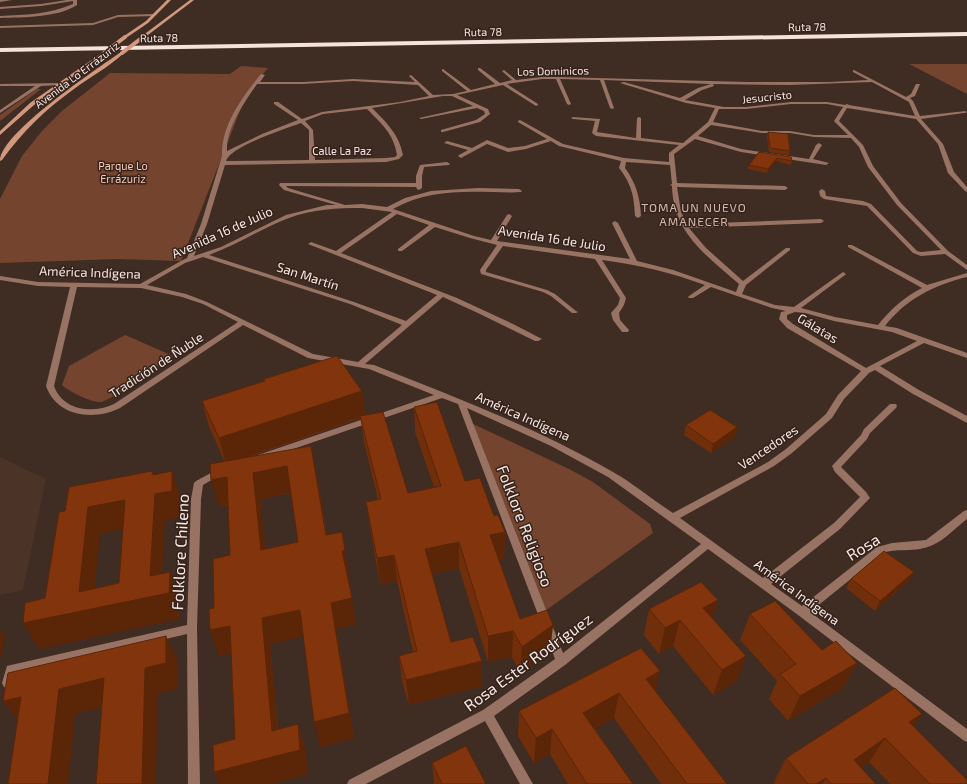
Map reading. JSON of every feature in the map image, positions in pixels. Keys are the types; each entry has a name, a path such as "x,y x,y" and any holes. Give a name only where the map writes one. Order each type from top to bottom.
{"highway":[{"name":"Ruta 78","path":"0,44 967,29"},
{"name":"Ruta 78","path":"0,50 967,34"}],"main road":[{"name":"Avenida Lo Errázuriz","path":"0,134 24,111 59,84 125,38 154,15 169,0"},
{"name":"Avenida Lo Errázuriz","path":"0,159 22,131 39,114 192,0"}],"street":[{"path":"0,2 10,0"},
{"path":"0,2 50,0"},
{"path":"0,8 41,5 75,0 76,5 66,8 0,17"},
{"path":"0,27 93,24 118,16 154,15"},
{"path":"479,69 536,105"},
{"path":"443,70 470,91"},
{"path":"504,71 515,81"},
{"path":"854,71 907,98 913,104 918,118 940,144 951,173 967,190"},
{"path":"190,259 204,224 223,163 225,156 223,148 234,121 256,83 264,75"},
{"path":"411,76 432,97"},
{"path":"557,78 569,104"},
{"name":"Los Dominicos","path":"225,156 250,141 322,113 453,95 515,81 557,78 807,84 871,81"},
{"path":"256,83 297,83 353,80 419,84"},
{"path":"602,80 612,108"},
{"name":"Jesucristo","path":"620,80 629,85 681,100 717,108 746,108 801,103 847,105 918,118 964,112"},
{"path":"681,100 700,89 719,83"},
{"path":"0,85 59,84"},
{"path":"0,112 40,85"},
{"path":"907,98 913,95 918,85"},
{"path":"443,131 478,120 488,114 486,110 453,95"},
{"path":"276,103 301,120 312,133 312,161"},
{"path":"847,105 836,121 861,146 871,167 880,176 882,183 889,192 946,252 967,268"},
{"path":"421,118 478,106"},
{"name":"Calle La Paz","path":"223,163 386,160 397,158 400,156 399,147 395,137 386,123 368,107"},
{"path":"717,108 710,123 672,153 674,174 673,185 676,203 684,226 702,250 743,284"},
{"path":"573,118 598,120 594,132 595,135 682,144"},
{"path":"638,139 639,118"},
{"path":"520,121 550,140 561,145 624,160 672,164"},
{"path":"710,123 762,132 790,132 814,136 851,137"},
{"path":"694,137 741,150 826,163"},
{"path":"461,156 487,142 508,150 526,148 550,140"},
{"path":"447,143 472,150"},
{"path":"811,160 819,145"},
{"path":"624,160 622,168 630,177 636,190 638,216"},
{"path":"420,195 418,184 422,166 447,164"},
{"path":"343,206 335,202 286,189 282,186 282,184 418,184"},
{"path":"673,185 785,188"},
{"path":"388,209 406,199 420,195 467,190 519,191"},
{"path":"822,191 822,195 824,196 869,205 915,252 921,254 946,252"},
{"name":"Avenida 16 de Julio","path":"141,286 190,259 232,244 288,216 315,209 343,206 388,209 501,244 634,262 711,284 774,307 796,309 852,323 880,327 967,356"},
{"path":"338,253 396,212"},
{"path":"493,242 509,216"},
{"path":"684,226 821,221"},
{"path":"615,223 634,262"},
{"path":"400,250 434,224"},
{"path":"311,244 338,253 495,317 538,339"},
{"path":"501,244 483,270 483,273 488,276 553,294 574,312"},
{"path":"850,246 926,287"},
{"path":"739,293 743,284 788,249"},
{"name":"San Martín","path":"202,255 352,302 406,324"},
{"path":"598,258 623,298 621,305 615,313 617,320 625,330"},
{"name":"Gálatas","path":"843,274 783,317 790,326 866,371"},
{"path":"880,327 897,307 926,287 967,275"},
{"name":"América Indígena","path":"0,278 23,282 74,285 141,286 184,295 206,303 311,356 371,367 461,402 579,456 611,475 673,518 802,612 967,736"},
{"path":"691,297 711,284"},
{"name":"Tradición de Ñuble","path":"74,285 50,386 54,397 82,412 99,413 117,406 243,322"},
{"path":"359,365 441,295"},
{"name":"Vencedores","path":"673,518 771,464 789,451 825,420 841,397 866,371 922,341"},
{"path":"876,366 916,392 967,420"},
{"path":"253,460 441,395"},
{"name":"Folklore Religioso","path":"461,402 561,661"},
{"path":"763,584 837,526 865,498 863,494 838,470 836,466 864,438 867,431 893,406"},
{"name":"Folklore Chileno","path":"194,784 192,628 197,490 199,484 206,478 217,472 230,468"},
{"name":"Rosa","path":"802,612 880,550 895,546 923,545 930,542 967,514"},
{"name":"Rosa Ester Rodríguez","path":"353,784 487,714 561,661 708,544"},
{"path":"6,696 11,670 192,628"},
{"path":"487,714 527,784"}],"shaded area":[{"path":"0,457 46,479 23,590 0,595"}],"green space":[{"path":"909,64 967,64 967,94"},
{"name":"Parque Lo Errázuriz","path":"241,66 268,68 247,93 181,261 118,259 0,263 0,199 22,156 42,131 62,111 110,73 230,74"},
{"path":"37,89 41,89 0,121 0,115"},
{"path":"125,335 173,356 125,389 101,402 92,401 80,396 62,385 69,366"},
{"path":"471,423 569,469 593,482 650,524 653,533 545,611"}],"building":[{"path":"768,132 788,134 790,151 770,148"},
{"path":"759,152 791,157 792,161 777,158 768,169 749,165"},
{"path":"337,356 362,391 219,438 202,401 265,381 264,379"},
{"path":"437,402 465,481 480,478 494,516 498,515 505,532 490,535 520,619 547,610 553,625 522,647 513,631 488,636 459,542 425,549 451,642 473,637 482,661 406,680 399,656 417,651 394,555 377,558 366,502 381,499 360,416 383,412 408,493 441,486 414,407"},
{"path":"710,410 737,427 713,444 686,425"},
{"path":"311,446 326,535 342,532 345,551 342,551 352,598 331,603 349,713 314,722 300,610 262,618 272,731 298,724 300,750 214,772 213,745 235,739 230,626 210,630 209,609 214,608 213,559 230,555 227,477 211,480 210,464","holes":["287,466 298,542 261,550 253,473"]},
{"path":"152,471 153,475 172,471 172,491 155,494 150,576 170,572 169,593 23,623 25,603 45,598 59,512 65,511 69,487","holes":["125,500 119,583 79,592 88,507"]},
{"path":"884,551 914,572 880,601 851,579"},
{"path":"701,582 718,600 703,608 746,656 722,670 680,620 665,628 649,609"},
{"path":"775,601 822,650 836,641 857,663 800,696 780,674 796,664 750,614"},
{"path":"166,636 166,663 145,668 142,784 96,784 104,678 59,689 48,784 8,784 21,697 3,701 8,673"},
{"path":"641,648 660,671 646,679 727,784 687,784 619,693 583,713 633,784 587,784 552,729 536,738 519,711"},
{"path":"895,688 922,714 909,722 967,780 967,784 930,784 885,738 854,760 876,784 831,784 826,778 816,784 808,784 786,758"},
{"path":"466,746 486,784 442,784 432,763"}],"district":[{"name":"TOMA UN NUEVO AMANECER","path":"694,215"}]}
